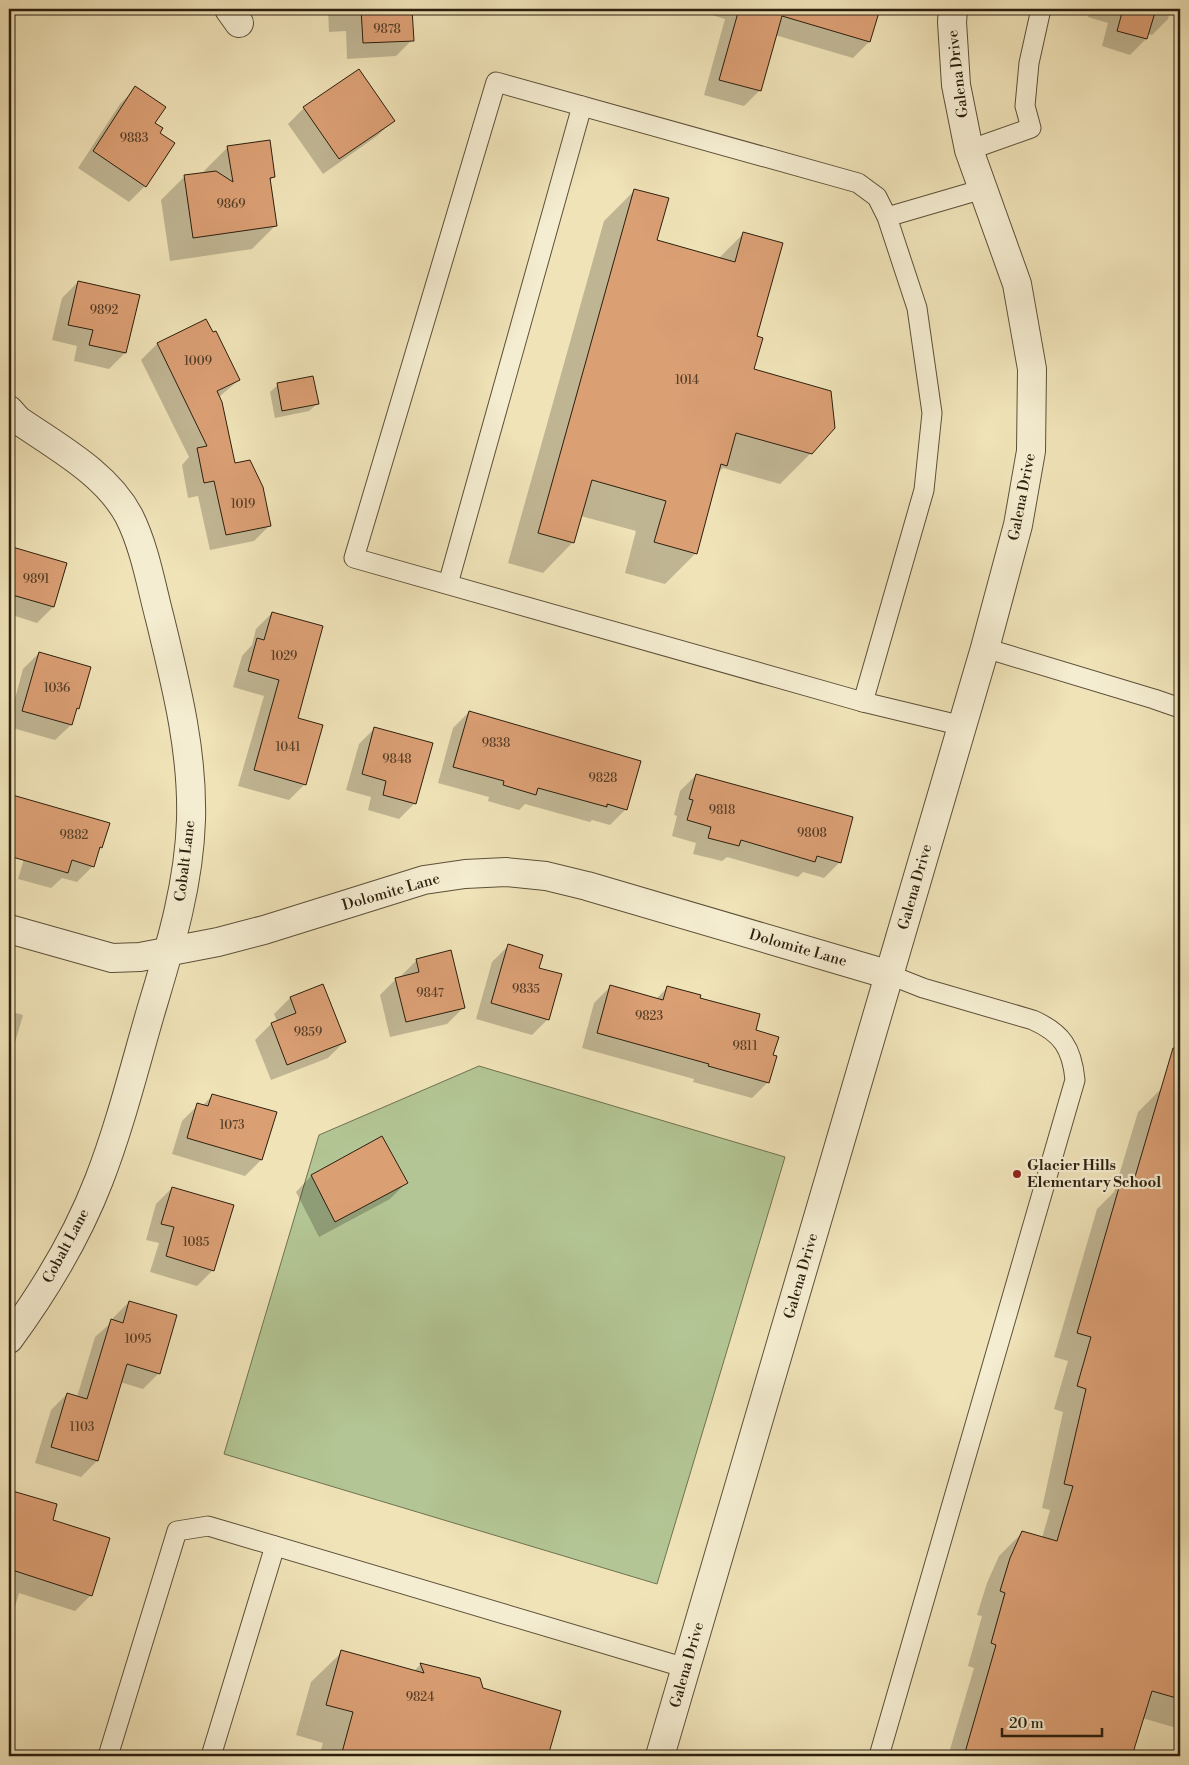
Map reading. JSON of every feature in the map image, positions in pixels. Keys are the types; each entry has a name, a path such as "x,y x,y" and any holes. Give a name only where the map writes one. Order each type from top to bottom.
{"street":[{"name":"Galena Drive","path":"660,1756 963,726 1018,525 1032,451 1032,369 1017,284 970,150 956,85 952,22 953,9"},
{"name":"Cobalt Lane","path":"9,410 18,420 90,470 111,491 128,515 142,550 180,702 189,760 191,820 184,886 169,951 118,1126 99,1180 76,1233 52,1275 9,1339"},
{"name":"Dolomite Lane","path":"9,929 112,958 140,957 218,942 264,930 424,880 464,874 506,872 546,876 587,886 890,975"}],"lane":[{"path":"970,150 1030,128 1026,106 1029,63 1041,9"},
{"path":"863,702 924,490 932,413 917,308 887,216 877,198 858,183 496,82 354,558 863,702 963,726"},
{"path":"448,584 582,106"},
{"path":"887,216 983,189"},
{"path":"985,648 1180,708"},
{"path":"879,1756 1075,1080 1069,1050 1060,1037 1047,1026 1033,1020 923,988 890,975"},
{"path":"108,1756 177,1531 208,1526 686,1668"},
{"path":"211,1756 275,1546"}],"green space":[{"path":"479,1066 785,1157 657,1584 224,1454 319,1135"}],"building":[{"path":"361,9 412,9 414,41 363,43"},
{"path":"739,9 880,9 870,42 782,16 761,91 719,80"},
{"path":"1123,9 1156,9 1147,39 1117,31"},
{"path":"359,69 395,121 339,159 303,107"},
{"path":"135,86 166,107 155,123 163,128 160,133 175,143 146,187 93,151"},
{"path":"270,140 275,177 270,178 277,226 193,238 184,175 216,171 233,182 227,146"},
{"path":"634,189 669,198 657,240 735,262 743,232 783,243 757,336 763,338 754,369 831,391 835,428 812,454 736,433 727,466 721,464 697,554 654,542 666,501 592,480 574,543 538,533"},
{"path":"78,281 140,295 126,353 89,345 93,330 68,325"},
{"path":"206,319 213,332 216,331 240,380 217,391 222,402 235,463 250,460 263,487 271,526 226,535 214,481 204,483 197,448 207,446 157,343"},
{"path":"313,376 319,404 282,411 277,383"},
{"path":"9,546 67,563 54,607 9,594"},
{"path":"272,612 323,626 298,718 323,725 306,785 254,770 279,680 248,671 257,638 264,640"},
{"path":"39,652 91,667 79,709 77,708 72,725 22,711"},
{"path":"469,711 641,761 627,810 607,804 607,807 538,788 536,795 503,785 504,781 453,767"},
{"path":"374,727 433,743 416,804 383,795 386,781 362,774"},
{"path":"696,774 853,817 841,863 817,856 815,862 741,840 739,846 708,838 711,827 687,820 693,800 689,799"},
{"path":"9,794 110,823 94,867 72,860 68,873 9,856"},
{"path":"508,944 543,955 539,968 562,974 549,1020 491,1003"},
{"path":"451,950 465,1008 406,1022 395,978 419,972 416,959"},
{"path":"323,984 346,1042 287,1065 271,1023 296,1013 290,997"},
{"path":"610,985 663,1000 667,986 701,995 700,998 760,1014 756,1030 779,1037 773,1055 777,1056 769,1083 597,1033"},
{"path":"1173,1048 1180,1049 1180,1699 1152,1691 1132,1756 964,1756 996,1645 991,1643 1005,1593 1000,1591 1010,1558 1022,1531 1057,1541 1073,1486 1064,1484 1086,1389 1077,1386 1091,1337 1077,1333 1120,1184 1132,1187"},
{"path":"212,1094 277,1112 262,1160 187,1138 197,1103 208,1106"},
{"path":"382,1136 408,1183 335,1222 311,1175"},
{"path":"172,1187 234,1205 214,1271 166,1256 174,1227 161,1224"},
{"path":"129,1301 177,1315 160,1374 127,1364 98,1461 51,1447 67,1393 87,1399 111,1319 123,1323"},
{"path":"9,1490 57,1504 53,1520 110,1538 92,1596 9,1569"},
{"path":"341,1650 424,1673 420,1663 480,1678 483,1688 561,1711 548,1756 341,1756 353,1712 326,1705"}],"place":[{"name":"Glacier Hills Elementary School","path":"1017,1174"}]}
